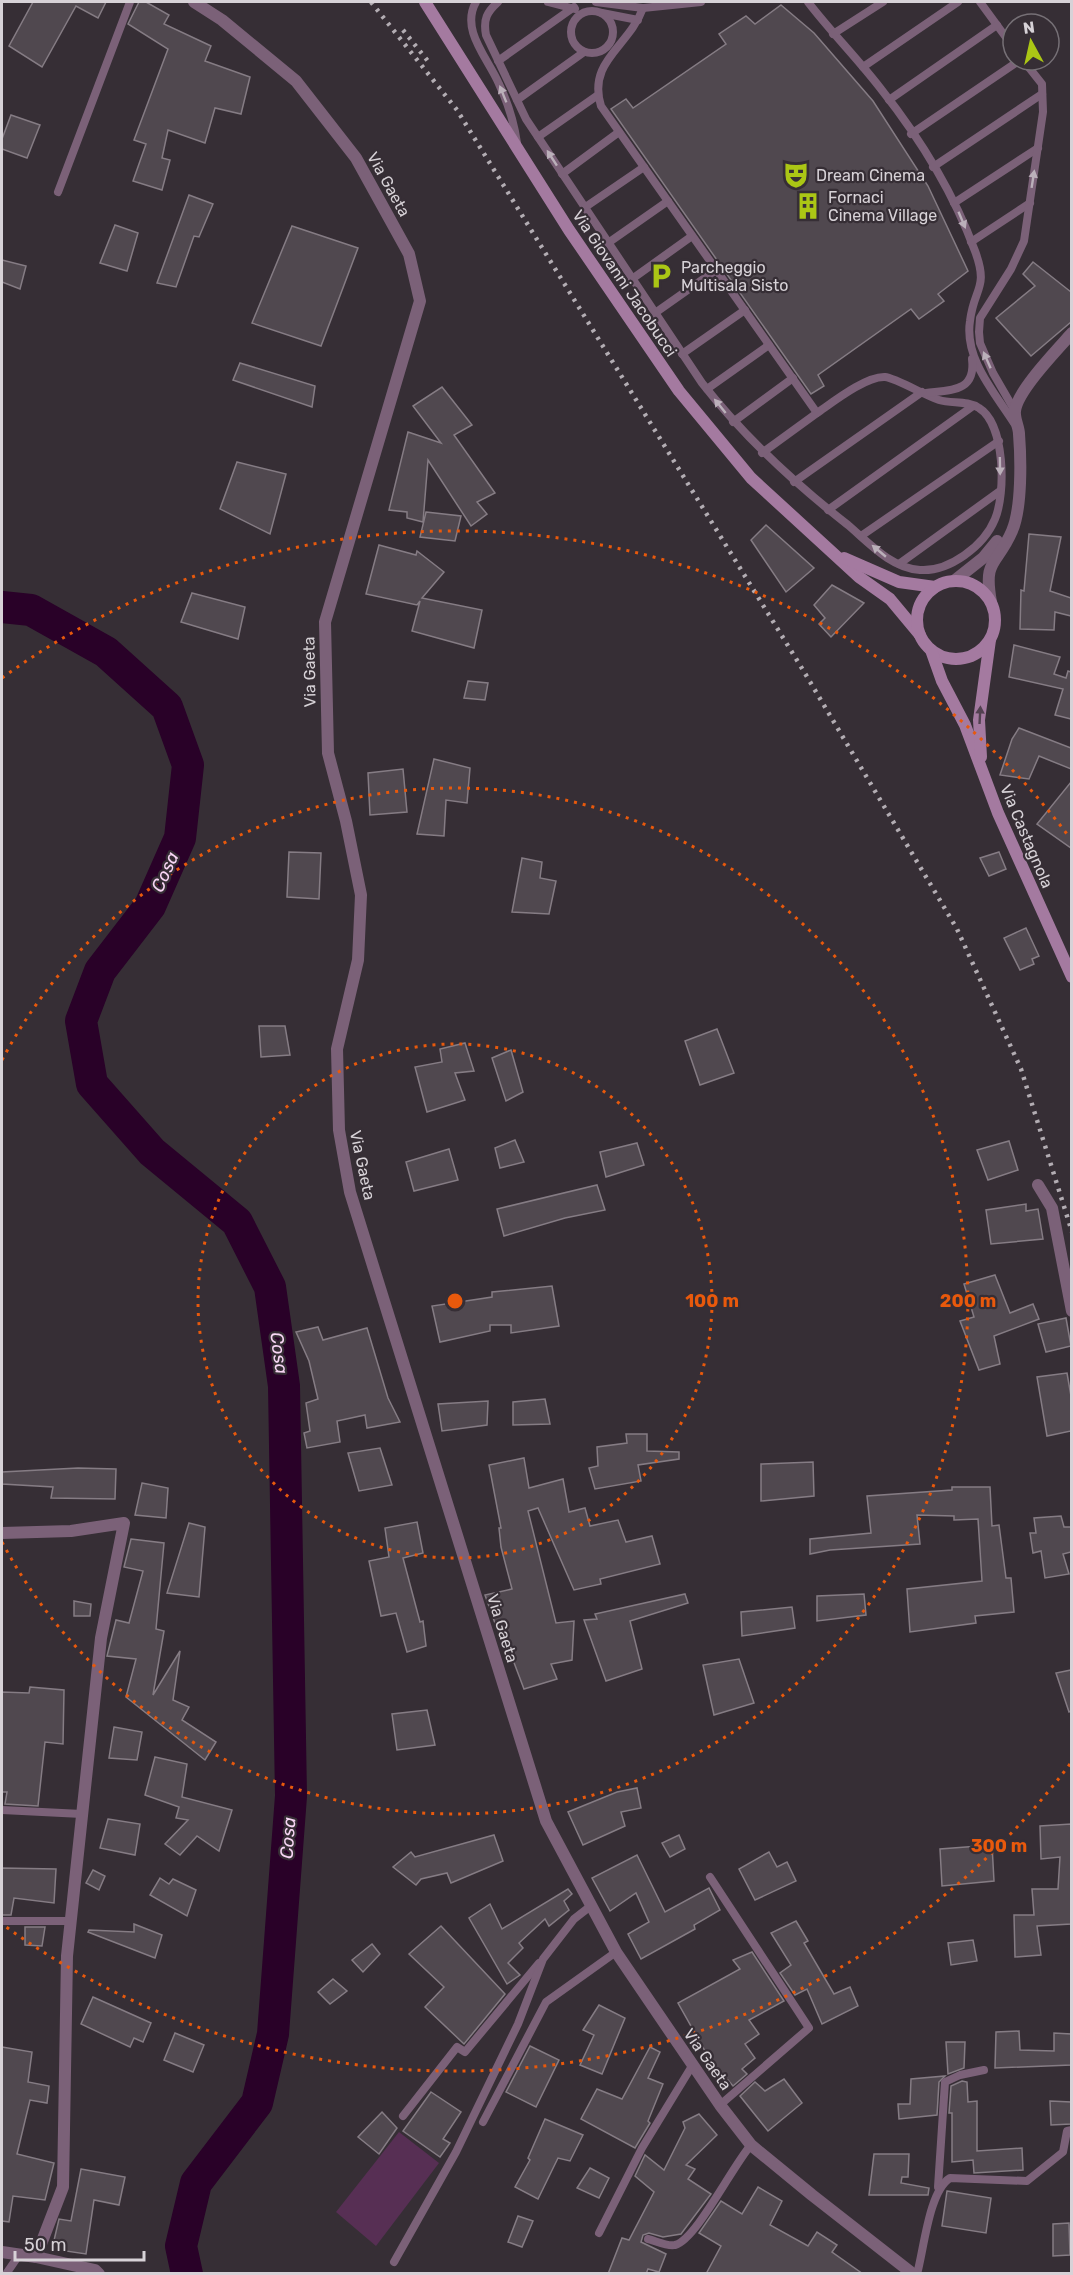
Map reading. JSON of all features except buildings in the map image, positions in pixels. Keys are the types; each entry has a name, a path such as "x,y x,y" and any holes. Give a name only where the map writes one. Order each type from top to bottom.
{"main road":[{"name":"Via Giovanni Jacobucci","path":"425,2 518,150 679,391 751,478 835,554"},
{"path":"835,554 899,582 935,587"},
{"path":"835,554 859,577 890,599 931,650 952,658 963,658 983,647 990,638"},
{"path":"920,634 918,613 927,594 935,587 954,581 976,586 991,602 994,614 979,720 982,773"},
{"name":"Via Castagnola","path":"931,650 942,681 965,725 982,773 1071,977"}],"street":[{"name":"Via Gaeta","path":"194,2 222,20 296,81 356,158 409,254 420,301 325,622 328,753 346,821 361,895 357,960 337,1049 339,1130 350,1192 546,1821 616,1952 692,2066 752,2145 812,2195 915,2274"},
{"path":"991,602 987,580 988,567 1012,530 1017,506 1018,429 1015,411 1028,385 1071,333"},
{"path":"954,581 983,558 998,541 1017,506"},
{"path":"1038,1185 1052,1208 1071,1311"},
{"path":"2,1533 71,1531 124,1523 101,1638 70,1921 67,1956 63,2187 36,2257"},
{"path":"2,2252 36,2257 68,2268 99,2274"}],"lane":[{"path":"58,192 130,2"},
{"path":"476,2 470,20 472,31 499,82 513,119 518,150"},
{"path":"498,2 488,11 484,24 498,61 538,137 706,389 762,453 890,561 920,570 942,566 966,556 995,519 1000,491 999,441 990,420 979,408 960,402 941,401 886,377 873,379 817,413 762,453"},
{"path":"548,2 574,7"},
{"path":"596,2 643,8 701,2"},
{"path":"833,34 882,2"},
{"path":"863,67 958,2"},
{"path":"980,2 1001,30"},
{"path":"794,482 923,393 957,389 969,382 974,370 970,321 983,284 971,242 954,203 933,167 889,100 833,34 811,3"},
{"path":"498,61 574,7"},
{"path":"574,7 577,16"},
{"path":"643,8 638,22 598,76 598,96 601,106 817,413"},
{"path":"591,11 638,22 601,52 584,52 574,45 571,39 571,24 577,16 591,11"},
{"path":"601,13 610,21 613,28 610,43"},
{"path":"889,100 997,25"},
{"path":"517,100 584,52"},
{"path":"911,134 1003,72"},
{"path":"1015,411 993,373 980,343 979,332 980,318 1011,268 1024,241 1043,112 1042,84 1032,72"},
{"path":"933,167 1042,94"},
{"path":"538,137 598,96"},
{"path":"562,174 620,132"},
{"path":"954,203 1038,148"},
{"path":"585,208 644,167"},
{"path":"608,243 668,201"},
{"path":"971,242 1030,203"},
{"path":"632,279 692,236"},
{"path":"655,313 716,270"},
{"path":"682,354 745,310"},
{"path":"970,342 978,366 1018,429"},
{"path":"706,389 769,345"},
{"path":"733,422 793,378"},
{"path":"828,510 973,406"},
{"path":"861,536 999,441"},
{"path":"899,564 1000,491"},
{"path":"2,1810 82,1814"},
{"path":"710,1877 809,2028 720,2105"},
{"path":"403,2116 457,2047 465,2052 574,1919 592,1905"},
{"path":"2,1921 70,1921"},
{"path":"483,2122 546,2002 616,1952"},
{"path":"394,2262 456,2152 518,2024 543,1959"},
{"path":"599,2233 642,2148 692,2066"},
{"path":"938,2190 945,2082 960,2075 984,2070"},
{"path":"915,2274 940,2184 950,2178 1028,2181 1063,2152 1067,2131 1071,2130"},
{"path":"648,2239 673,2246 685,2241 696,2229 737,2160 752,2145"},
{"path":"6,2274 19,2255"}],"shaded area":[{"path":"399,2132 439,2163 376,2246 336,2212"}],"waterway":[{"name":"Cosa","path":"2,607 31,610 106,652 167,707 188,765 180,838 150,906 100,971 81,1021 92,1084 152,1152 237,1222 270,1287 284,1386 291,1796 273,2034 257,2103 196,2183 181,2246 187,2274"}],"railway":[{"path":"371,2 457,110 803,670 957,929 1021,1069 1072,1232"},
{"path":"403,30 431,65"}],"place":[{"name":"Dream Cinema","path":"796,175"},
{"name":"Fornaci Cinema Village","path":"808,206"},
{"name":"Parcheggio Multisala Sisto","path":"661,276"}]}
